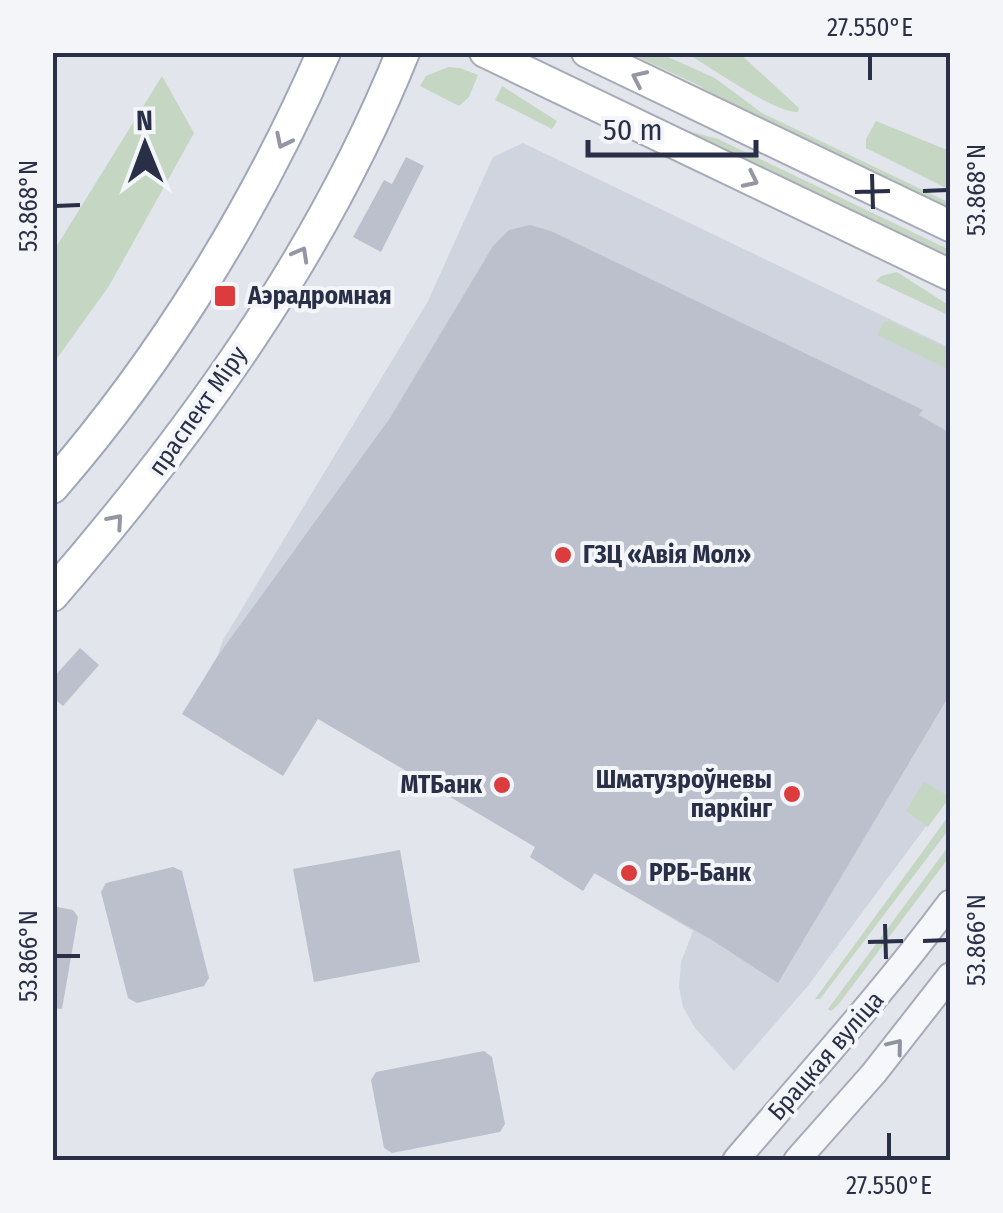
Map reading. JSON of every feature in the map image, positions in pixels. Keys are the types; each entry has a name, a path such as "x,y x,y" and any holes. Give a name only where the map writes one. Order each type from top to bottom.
{"main road":[{"path":"52,486 155,353 218,256 279,149 324,52"},
{"name":"праспект Міру","path":"52,595 132,502 214,394 279,293 342,182 403,52"},
{"path":"486,52 950,275"},
{"path":"587,52 950,226"}],"street":[{"name":"Брацкая вуліца","path":"736,1160 841,1042 950,903"},
{"name":"Брацкая вуліца","path":"797,1160 874,1073 950,976"}],"shaded area":[{"name":"ГЗЦ «Авія Мол»","path":"523,143 950,348 950,794 807,987 734,1071 695,1028 683,1007 679,987 681,962 693,931 595,873 583,891 530,857 535,847 217,657 223,640 428,301 493,157"}],"green space":[{"path":"629,53 659,53 715,78 762,113 950,203 950,216 754,122 698,85"},
{"path":"686,53 739,53 799,108 798,112 759,98"},
{"path":"448,67 478,75 469,97 459,106 420,86 426,76"},
{"path":"162,76 194,133 109,286 53,364 53,252"},
{"path":"502,86 557,121 552,129 495,100"},
{"path":"876,121 950,151 950,190 866,148 866,139"},
{"path":"662,124 718,139 950,250 950,264"},
{"path":"897,272 950,306 950,316 876,281"},
{"path":"884,322 950,350 950,370 877,335"},
{"path":"924,782 950,797 928,827 906,811"},
{"path":"950,814 950,828 820,999 815,999"},
{"path":"950,844 950,856 838,1005 828,1009"}],"building":[{"path":"406,157 424,166 381,252 353,237 384,180 392,184"},
{"name":"ГЗЦ «Авія Мол»","path":"530,225 551,231 923,410 919,415 950,433 950,694 778,983 712,940 594,873 583,891 530,857 535,847 318,719 283,776 182,714 217,657 390,418 493,246 509,230"},
{"path":"80,648 99,665 63,706 52,697 52,679"},
{"path":"400,850 420,962 314,982 293,869"},
{"path":"173,867 182,871 209,978 204,986 137,1003 128,998 101,892 106,883"},
{"path":"52,906 73,910 78,917 62,1009 52,1008"},
{"path":"484,1051 492,1057 505,1124 500,1132 392,1153 384,1148 371,1080 376,1072"}],"place":[{"name":"Аэрадромная","path":"225,296"},
{"name":"ГЗЦ «Авія Мол»","path":"563,555"},
{"name":"МТБанк","path":"502,785"},
{"name":"Шматузроўневы паркінг","path":"792,794"},
{"name":"РРБ-Банк","path":"629,873"}]}
